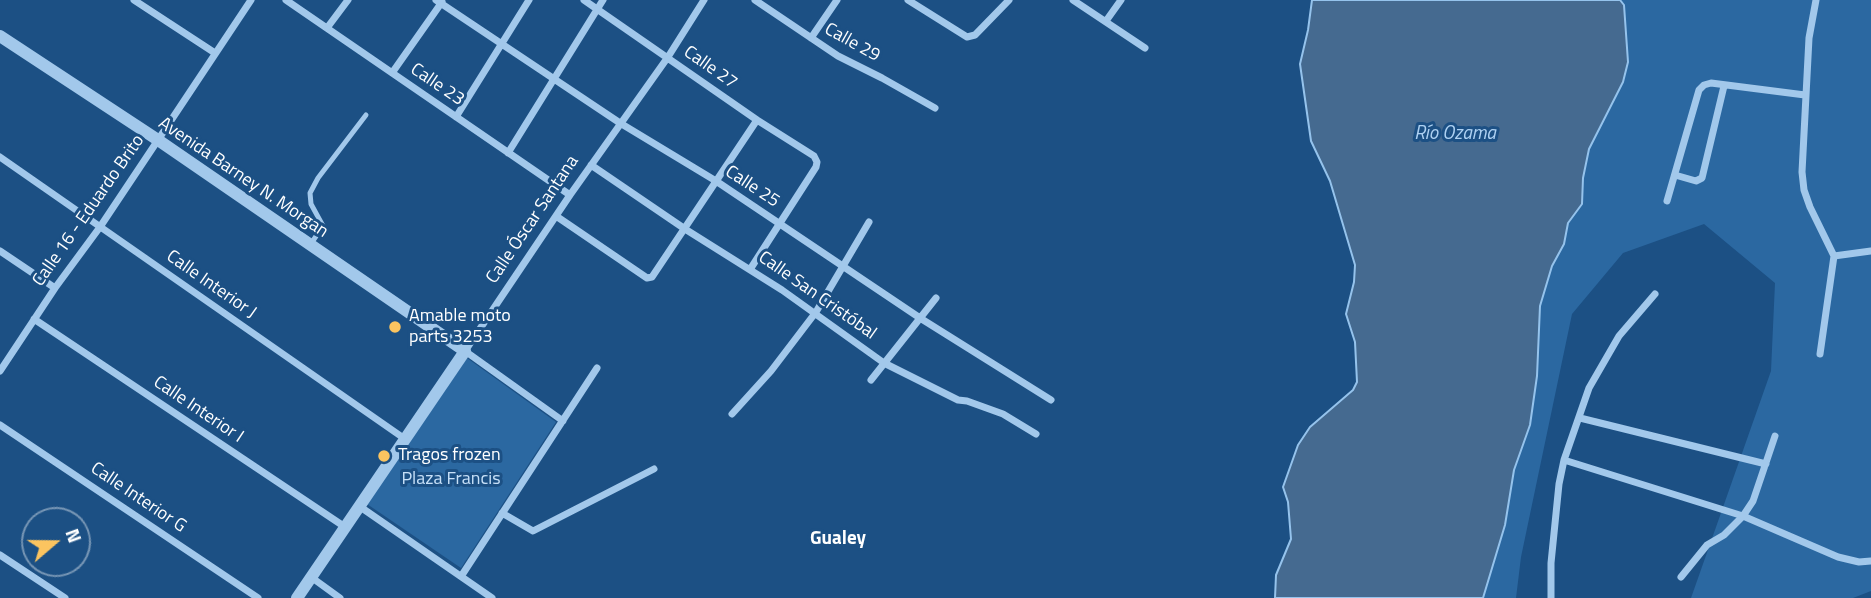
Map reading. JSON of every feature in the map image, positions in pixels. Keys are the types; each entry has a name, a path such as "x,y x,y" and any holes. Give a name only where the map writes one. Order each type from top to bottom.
{"street":[{"path":"134,0 215,53"},
{"name":"Calle 16 - Eduardo Brito","path":"1,366 100,227 251,0"},
{"name":"Calle 23","path":"286,0 570,195"},
{"path":"327,28 348,0"},
{"path":"456,117 529,0"},
{"name":"Calle 27","path":"584,0 757,120 814,156 817,162 780,223"},
{"path":"508,153 603,0"},
{"name":"Calle Óscar Santana","path":"297,598 570,195 668,57 704,0"},
{"name":"Calle 29","path":"755,0 838,56 935,108"},
{"path":"811,38 837,0"},
{"path":"908,0 967,37 975,35 1009,0"},
{"path":"1073,0 1145,48"},
{"path":"1106,21 1121,0"},
{"path":"1816,0 1809,38 1802,172 1804,190 1834,256 1820,355"},
{"path":"392,73 440,1"},
{"name":"Calle 25","path":"440,1 620,123 716,181 920,318 1051,400"},
{"name":"Avenida Barney N. Morgan","path":"0,36 158,140 465,351"},
{"path":"1667,201 1699,90 1704,85 1711,83 1805,95"},
{"path":"1675,175 1696,181 1702,178 1724,86"},
{"path":"556,216 647,278 652,277 757,120"},
{"name":"Calle Interior J","path":"0,157 405,439"},
{"name":"Calle San Cristóbal","path":"591,165 685,229 751,268 884,363 958,400 1003,414 1035,434"},
{"path":"732,414 762,382 816,312 869,222"},
{"path":"751,268 780,223"},
{"path":"0,251 55,288"},
{"path":"1834,256 1871,251"},
{"path":"1551,598 1551,563 1564,460 1589,388 1619,336 1655,294"},
{"path":"871,380 936,298"},
{"name":"Calle Interior I","path":"34,319 345,527"},
{"path":"465,351 563,421"},
{"path":"462,575 597,368"},
{"path":"1580,418 1766,464"},
{"name":"Calle Interior G","path":"0,425 258,598"},
{"path":"1681,577 1707,545 1724,536 1744,516 1753,502 1775,436"},
{"path":"1564,460 1744,516 1838,557 1859,562 1871,561"},
{"path":"502,513 533,531 654,469"},
{"path":"359,506 492,598"},
{"path":"0,555 65,598"},
{"path":"311,577 340,598"}],"lane":[{"path":"310,245 323,226 311,204 310,193 318,178 366,115"}],"green space":[{"path":"1620,0 1871,0 1871,591 1853,598 1691,598 1771,371 1775,283 1704,224 1623,253 1572,314 1521,557 1516,598 1483,598 1505,525 1514,470 1530,425 1537,376 1540,306 1552,266 1564,244 1568,223 1582,204 1583,178 1589,149 1623,82 1628,63 1624,5"},
{"name":"Plaza Francis","path":"467,358 556,422 461,568 367,504"}],"water":[{"name":"Río Ozama","path":"1312,0 1620,0 1624,5 1628,62 1623,82 1589,149 1583,178 1582,204 1568,223 1564,244 1552,266 1540,306 1537,376 1530,425 1514,470 1505,525 1483,598 1275,598 1276,575 1291,539 1288,502 1283,487 1298,445 1310,427 1353,390 1357,382 1355,342 1346,314 1355,265 1330,181 1311,141 1300,64"}],"place":[{"name":"Amable moto parts 3253","path":"395,327"},
{"name":"Tragos frozen","path":"384,456"}],"district":[{"name":"Gualey","path":"838,539"}]}
